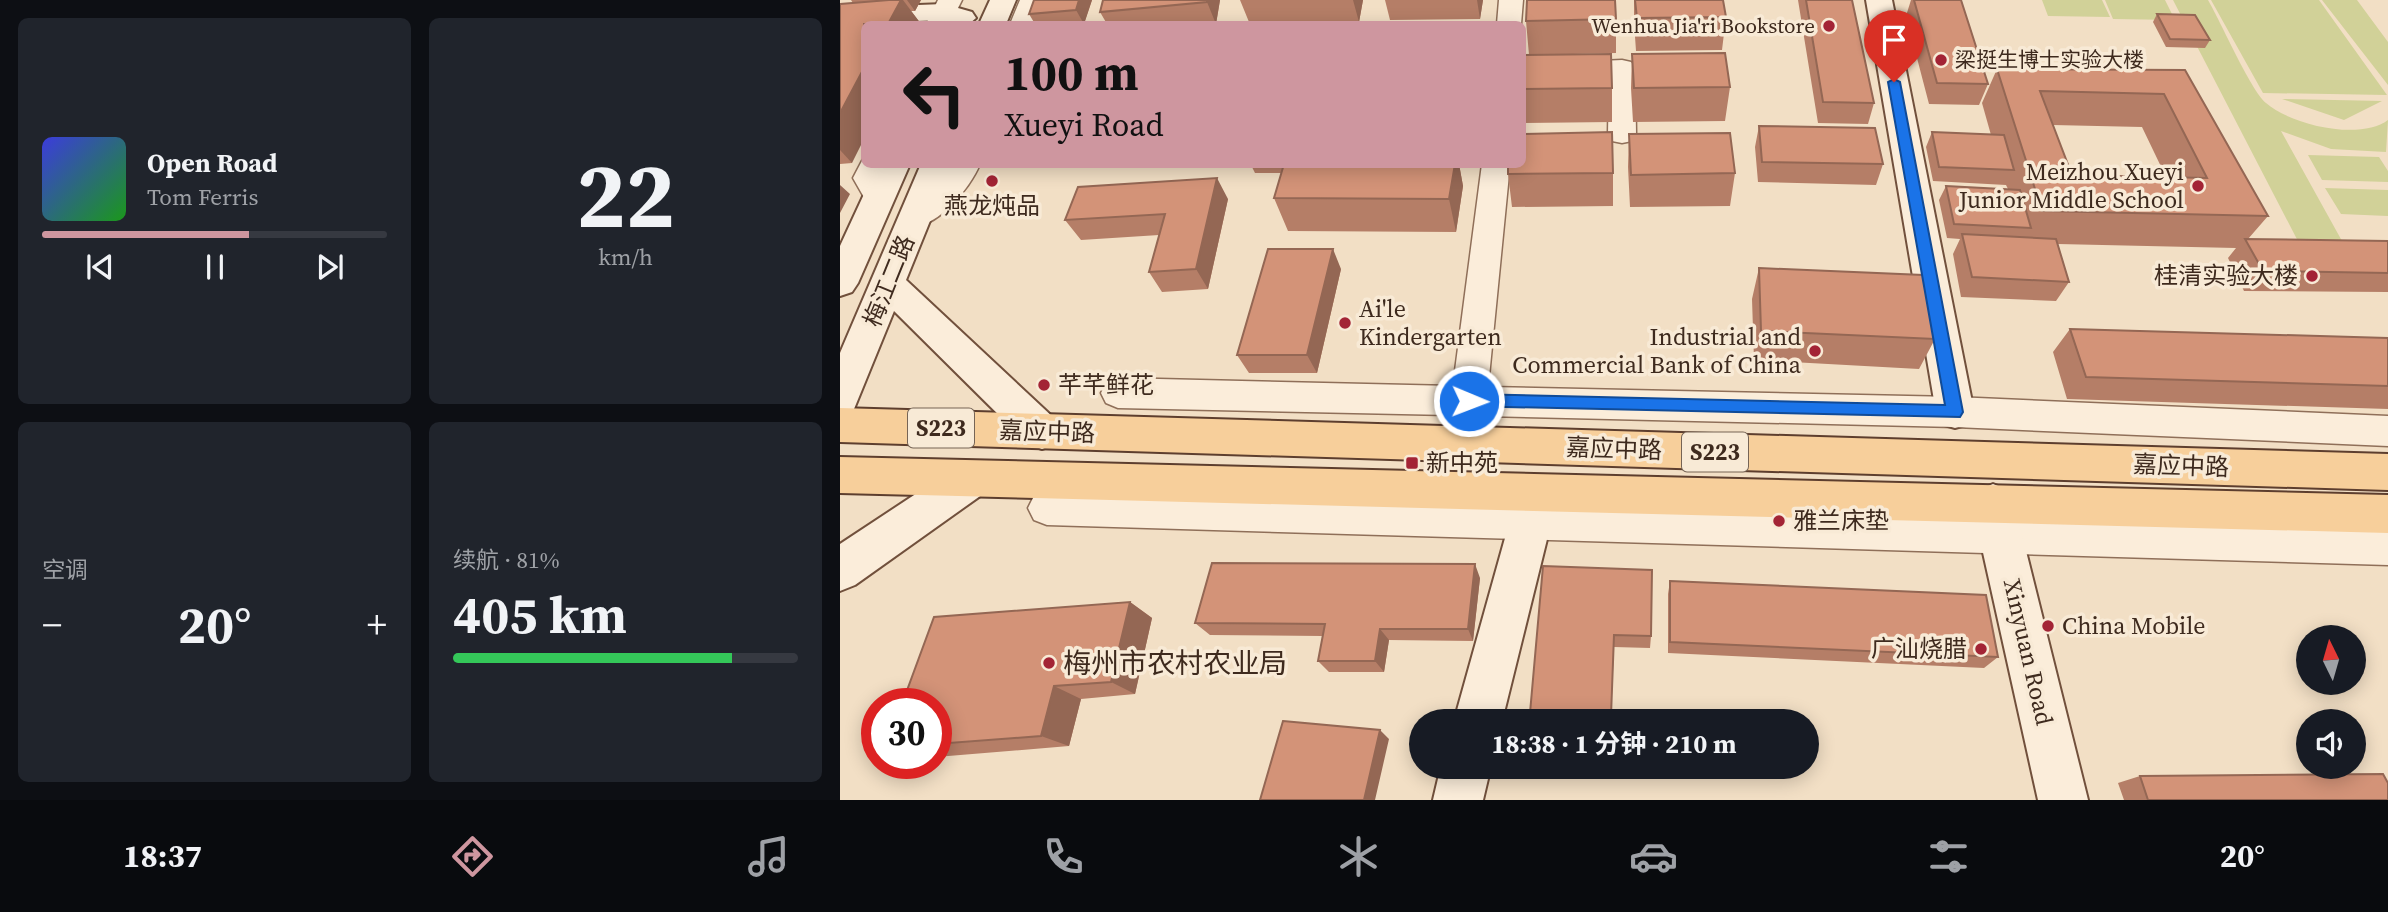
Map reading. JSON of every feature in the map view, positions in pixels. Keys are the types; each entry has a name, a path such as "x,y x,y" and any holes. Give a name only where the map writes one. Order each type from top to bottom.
{"main road":[{"name":"嘉应中路","path":"840,425 2388,472"},
{"name":"嘉应中路","path":"840,475 969,481 1452,489 1997,519 2388,514"}],"street":[{"path":"994,21 1003,0"},
{"path":"1023,21 1032,0"},
{"path":"1509,21 1511,0"},
{"path":"1879,0 1955,412"},
{"path":"840,16 954,13"},
{"path":"1540,69 1622,68 1622,134"},
{"path":"872,168 868,178 878,199"},
{"name":"梅江二路","path":"840,283 892,168"},
{"name":"梅江二路","path":"840,398 935,168"},
{"path":"915,218 959,181 964,168"},
{"path":"1463,445 1496,168"},
{"path":"888,284 1042,432"},
{"path":"1118,393 1955,412 2388,430"},
{"path":"840,570 875,543 969,481"},
{"path":"1047,508 1997,519 2388,547"},
{"name":"Xinyuan Road","path":"1997,519 2063,800"},
{"path":"1481,709 1528,531"},
{"path":"1458,800 1463,779"}],"green space":[{"path":"2042,0 2102,0 2110,17 2048,16"},
{"path":"2105,0 2165,0 2175,20 2113,19"},
{"path":"2173,0 2208,0 2252,84 2266,103 2277,111 2308,124 2344,130 2376,126 2388,120 2386,152 2331,149 2281,131 2347,250 2302,249"},
{"path":"2211,0 2319,0 2387,95 2263,93"},
{"path":"2322,0 2357,0 2388,42 2388,85"},
{"path":"2282,99 2382,101 2344,120"},
{"path":"2308,155 2379,157 2388,171 2388,182 2322,180"},
{"path":"2325,188 2388,190 2388,216 2341,214"}],"building":[{"path":"901,0 890,21 861,21 861,74 840,113 840,4"},
{"path":"1034,0 1079,0 1076,10 1029,14"},
{"path":"1103,0 1207,0 1207,2 1100,12"},
{"path":"1527,0 1615,0 1616,19 1526,21"},
{"path":"1635,0 1723,0 1726,17 1637,18"},
{"path":"1806,0 1852,0 1874,103 1823,102"},
{"path":"1914,0 1961,0 1988,84 1937,83"},
{"path":"2157,14 2195,15 2210,40 2170,39"},
{"path":"1725,53 1730,87 1634,88 1632,54"},
{"path":"1611,54 1612,88 1526,89 1526,55"},
{"path":"1997,69 2185,70 2268,216 2042,211","holes":["2040,91 2164,94 2207,178 2072,175"]},
{"path":"1759,126 1875,128 1883,164 1762,162"},
{"path":"1612,132 1613,173 1508,174 1508,168 1526,168 1526,134"},
{"path":"1932,132 2004,135 2014,170 1939,167"},
{"path":"1730,133 1735,173 1631,175 1629,134"},
{"path":"1283,168 1454,168 1449,199 1274,198"},
{"path":"1217,178 1196,269 1149,272 1165,214 1065,220 1078,187"},
{"path":"1946,186 2020,190 2031,228 1954,224"},
{"path":"1962,234 2056,239 2069,282 1972,277"},
{"path":"2245,239 2388,241 2388,273 2263,271"},
{"path":"1268,249 1333,249 1307,355 1237,355"},
{"path":"1759,268 1923,275 1935,339 1761,331"},
{"path":"2070,329 2388,338 2388,386 2086,377"},
{"path":"1212,563 1475,564 1468,629 1380,629 1375,661 1318,661 1325,624 1195,623"},
{"path":"1543,566 1652,570 1651,636 1614,635 1611,709 1530,709"},
{"path":"1670,581 1986,595 1998,657 1670,642"},
{"name":"梅州市农村农业局","path":"1130,602 1111,682 1054,686 1041,736 952,743 952,688 908,688 934,617"},
{"path":"1283,721 1380,730 1364,800 1260,800"},
{"path":"2366,774 2383,774 2388,783 2388,800 2148,800 2140,776 2296,775 2296,779 2366,779"}],"place":[{"name":"Wenhua Jia'ri Bookstore","path":"1829,26"},
{"name":"梁挺生博士实验大楼","path":"1941,60"},
{"name":"燕龙炖品","path":"992,181"},
{"name":"Meizhou Xueyi Junior Middle School","path":"2198,186"},
{"name":"桂清实验大楼","path":"2312,276"},
{"name":"Ai'le Kindergarten","path":"1345,323"},
{"name":"Industrial and Commercial Bank of China","path":"1815,351"},
{"name":"芊芊鲜花","path":"1044,385"},
{"name":"新中苑","path":"1412,463"},
{"name":"雅兰床垫","path":"1779,521"},
{"name":"China Mobile","path":"2048,626"},
{"name":"广汕烧腊","path":"1981,649"},
{"name":"梅州市农村农业局","path":"1049,663"}],"route":[{"path":"1469,401 1955,412 1894,82"}]}
